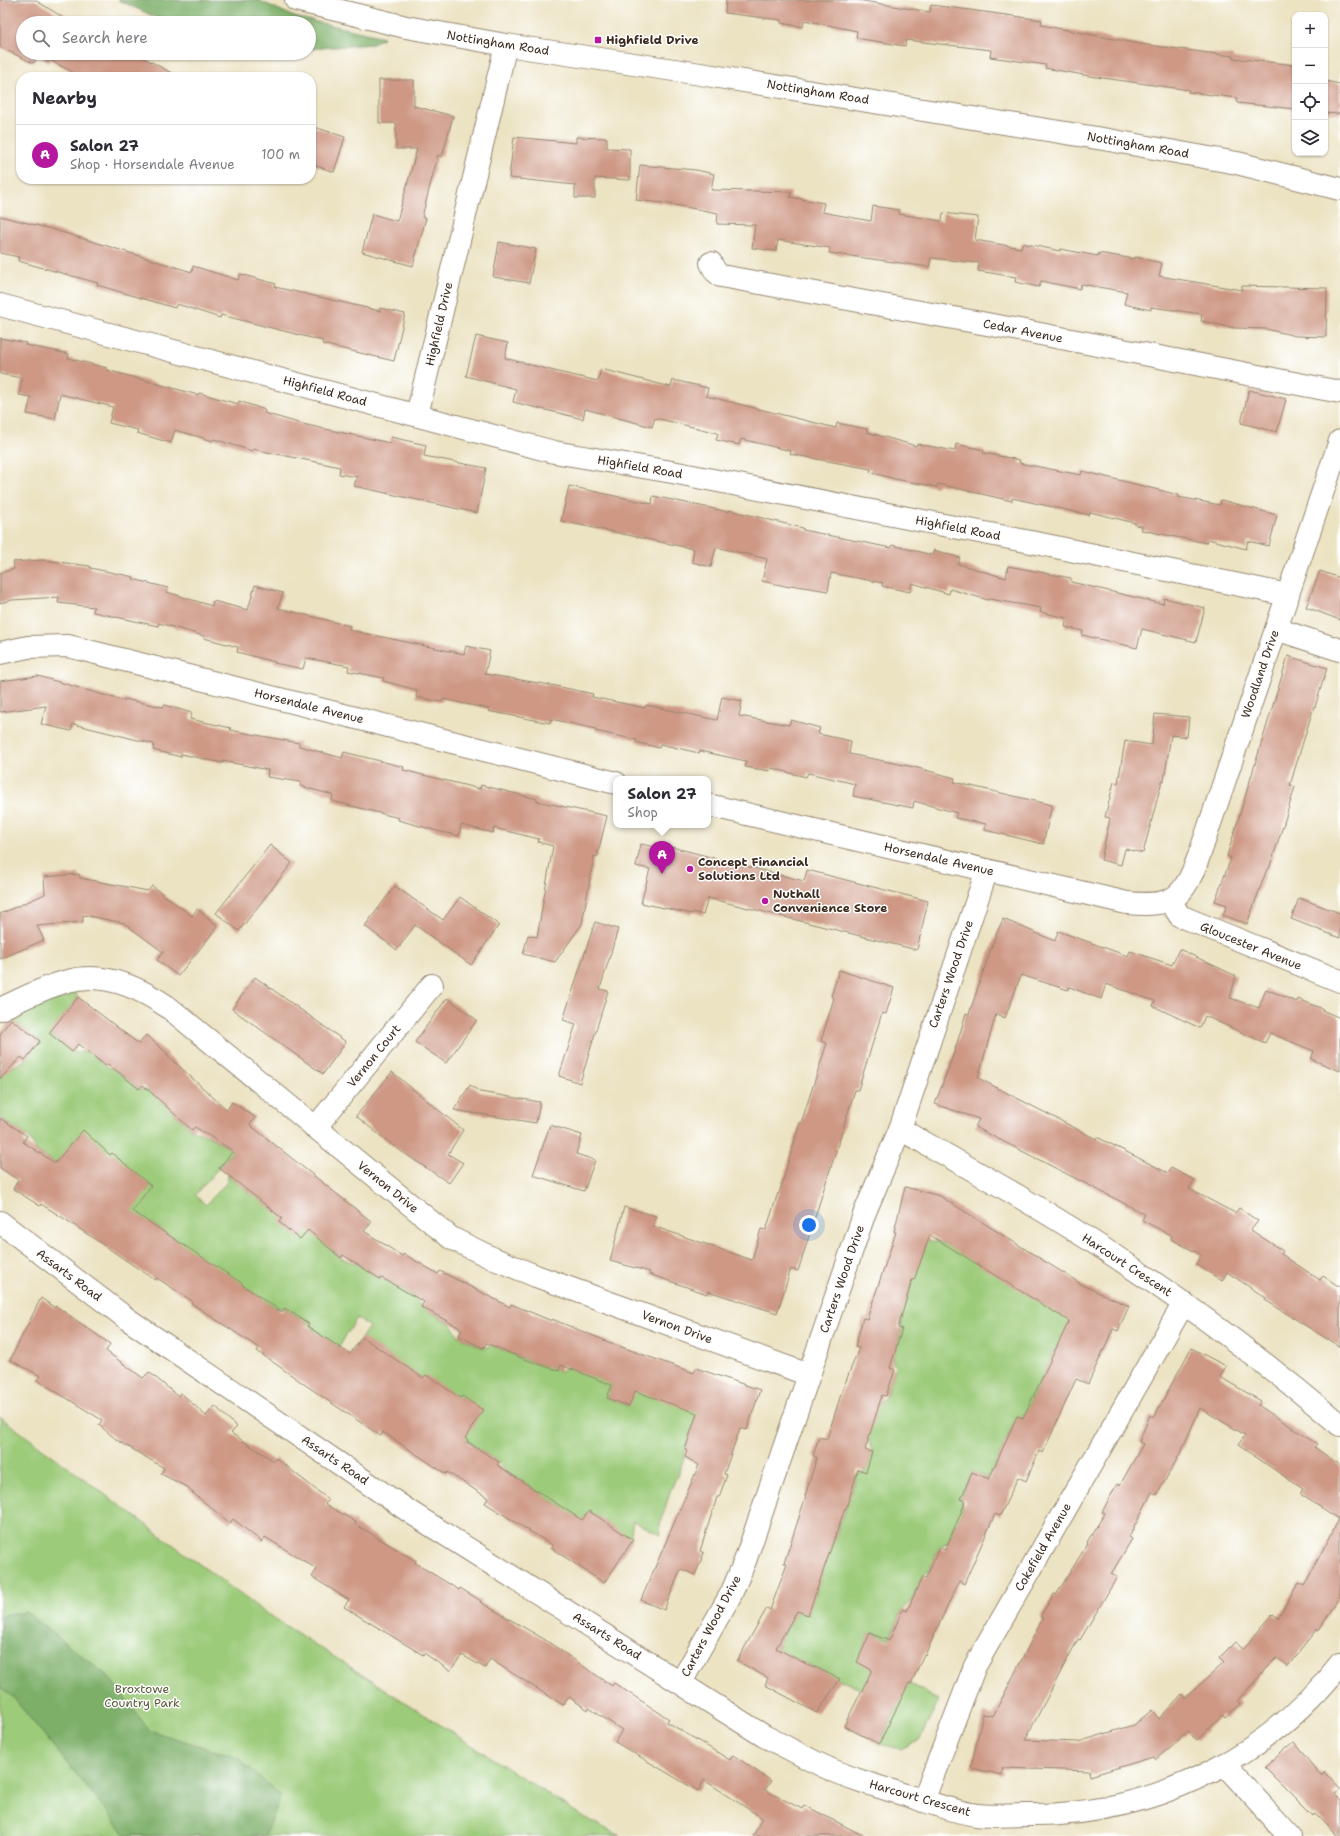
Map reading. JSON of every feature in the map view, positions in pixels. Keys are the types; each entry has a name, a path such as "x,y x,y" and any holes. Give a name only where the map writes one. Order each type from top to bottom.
{"street":[{"name":"Nottingham Road","path":"296,0 406,27 506,45 741,80 1109,140 1237,163 1340,189"},
{"name":"Highfield Drive","path":"417,415 506,45"},
{"name":"Cedar Avenue","path":"711,263 715,271 721,276 1009,328 1340,392"},
{"name":"Highfield Road","path":"0,305 554,452 749,487 1041,544 1288,595"},
{"name":"Woodland Drive","path":"1170,901 1181,893 1192,874 1340,441"},
{"path":"1276,629 1340,650"},
{"name":"Horsendale Avenue","path":"0,653 28,647 68,646 613,782"},
{"name":"Horsendale Avenue","path":"711,806 1127,903 1150,905 1170,901"},
{"name":"Carters Wood Drive","path":"681,1682 731,1594 742,1568 865,1212 900,1129 987,870"},
{"name":"Gloucester Avenue","path":"1170,901 1180,916 1340,981"},
{"name":"Vernon Drive","path":"0,1009 42,990 69,981 91,978 124,984 152,996 168,1007 451,1238 490,1257 536,1276 809,1376"},
{"name":"Vernon Court","path":"315,1128 432,985"},
{"name":"Harcourt Crescent","path":"900,1129 1010,1191 1112,1254 1184,1303 1283,1376 1340,1425"},
{"name":"Assarts Road","path":"0,1222 126,1318 413,1514 681,1682"},
{"name":"Cokefield Avenue","path":"923,1801 975,1666 1184,1303"},
{"name":"Harcourt Crescent","path":"681,1682 764,1736 822,1766 864,1782 948,1809 978,1815 1060,1814 1126,1804 1168,1791 1224,1764 1251,1748 1292,1717 1327,1681 1340,1664"},
{"path":"1224,1764 1290,1836"}],"green space":[{"path":"118,0 258,0 293,16 153,16"},
{"path":"316,22 384,37 373,44 316,48"},
{"path":"70,987 78,997 50,1034 72,1052 88,1052 106,1066 117,1071 139,1089 149,1090 192,1130 210,1137 233,1151 195,1195 206,1205 227,1182 228,1175 252,1195 265,1191 341,1258 359,1265 380,1279 388,1281 415,1297 421,1307 450,1323 459,1336 483,1348 493,1346 559,1371 570,1368 614,1379 607,1398 628,1406 636,1387 698,1413 685,1450 684,1459 670,1492 660,1525 661,1535 633,1521 629,1545 600,1518 589,1511 581,1522 562,1507 506,1471 499,1462 475,1447 468,1440 344,1363 369,1327 357,1318 339,1347 313,1330 309,1324 285,1308 276,1308 152,1224 143,1221 37,1151 27,1136 0,1118 0,1079 9,1069 25,1060 40,1041 11,1019 12,1011"},
{"path":"926,1240 943,1243 1095,1321 1057,1346 1023,1418 1017,1416 994,1467 987,1478 972,1472 961,1498 963,1510 947,1544 939,1548 930,1569 922,1577 911,1601 903,1609 889,1639 870,1633 858,1661 911,1684 939,1700 920,1739 901,1749 879,1744 897,1707 776,1649 791,1621 794,1610 808,1614 857,1475 866,1471 872,1452 868,1438 879,1403 886,1396 895,1370 893,1358 902,1329 901,1317 925,1249"},
{"name":"Broxtowe Country Park","path":"0,1417 263,1611 585,1818 620,1836 0,1836"},
{"path":"26,1612 109,1677 149,1730 238,1758 281,1796 265,1836 127,1836 12,1696 0,1687 0,1616"}],"building":[{"path":"0,0 35,0 61,16 16,16 16,55 0,47"},
{"path":"726,0 857,0 930,12 931,5 1042,20 1041,25 1140,44 1233,56 1233,58 1292,65 1292,109 1237,103 1237,98 1188,92 1189,90 1089,76 1045,68 1046,65 990,57 991,50 906,40 905,46 856,38 857,31 804,20 803,27 781,23 781,20 725,13"},
{"path":"27,60 35,60 33,63"},
{"path":"50,60 148,60 170,72 73,72"},
{"path":"379,80 414,80 414,106 453,116 442,157 438,155 422,217 426,218 413,266 362,252 372,214 397,221 417,149 396,149 396,123 379,123"},
{"path":"1328,82 1340,84 1340,114 1328,113"},
{"path":"316,128 345,137 334,172 316,166"},
{"path":"514,137 576,143 576,137 607,138 607,148 630,149 630,180 595,178 595,198 575,198 575,185 509,178"},
{"path":"640,165 696,170 714,174 711,190 791,192 790,197 824,203 822,212 871,221 873,206 899,210 899,214 942,221 943,213 978,217 975,240 1021,248 1022,243 1060,251 1060,249 1098,256 1098,253 1135,259 1135,257 1162,263 1159,276 1242,290 1242,286 1327,288 1326,337 1296,336 1266,329 1235,328 1201,321 1202,314 1151,307 1151,310 1124,304 1127,292 1081,284 1080,289 1041,281 1039,287 1015,282 1016,277 978,271 979,263 931,258 929,267 829,253 830,248 778,240 776,251 752,248 755,225 717,224 718,213 663,203 636,200"},
{"path":"0,216 55,230 192,272 193,266 238,280 240,274 276,284 275,287 380,311 380,308 405,314 394,361 322,344 323,341 221,315 220,318 177,304 175,308 97,285 98,283 18,261 19,257 0,253"},
{"path":"499,242 536,249 529,283 493,277"},
{"path":"476,336 508,343 505,358 598,381 601,369 671,387 673,380 708,388 706,396 836,428 837,423 867,429 867,432 916,446 917,444 955,451 956,444 984,450 983,453 1020,460 1019,463 1081,475 1082,471 1179,495 1178,497 1220,505 1221,500 1277,515 1269,546 1248,541 1246,549 1208,539 1207,543 1141,530 1142,526 1135,525 1135,523 1090,512 1089,515 1012,498 1012,501 938,484 937,487 895,479 870,472 871,469 790,454 791,451 741,439 739,445 716,440 718,433 655,418 652,427 585,409 583,419 513,402 516,389 466,376"},
{"path":"0,338 69,354 68,358 198,395 199,393 238,404 239,401 265,410 264,413 302,424 390,443 391,437 426,445 424,456 486,468 477,513 354,486 357,477 339,474 340,467 253,449 252,451 214,439 213,441 175,430 171,443 137,433 138,430 109,423 113,407 60,394 55,419 27,414 31,397 19,395 22,378 0,374"},
{"path":"1249,390 1286,399 1277,432 1241,423"},
{"path":"569,486 652,504 653,496 729,512 729,510 803,528 803,530 891,548 892,545 932,555 934,550 960,558 958,564 1006,578 1008,566 1071,578 1071,582 1163,604 1164,598 1205,608 1196,642 1142,629 1137,648 1082,635 1083,631 1065,627 1067,618 1040,612 1041,608 988,600 950,589 949,594 912,583 910,592 882,586 883,583 831,573 828,591 791,585 790,587 762,581 767,559 716,547 711,567 692,562 694,549 561,521"},
{"path":"43,560 90,566 90,568 134,577 133,579 168,588 167,592 212,606 213,601 248,610 255,585 283,593 278,608 350,626 349,630 464,654 466,646 490,651 485,674 556,686 593,694 592,697 645,708 646,705 717,720 722,697 742,701 739,716 789,725 791,720 820,728 818,734 851,741 849,754 914,767 955,778 954,782 1052,805 1043,844 985,830 986,824 955,818 957,813 914,801 913,808 853,796 855,784 808,773 806,777 771,768 770,771 745,767 746,761 700,751 699,753 660,744 659,748 636,742 637,740 595,731 596,729 551,719 550,723 488,711 489,709 443,699 442,702 416,697 417,690 383,681 384,678 348,671 349,666 306,658 303,669 274,663 275,662 237,652 238,647 204,638 204,636 159,623 158,626 93,612 94,607 58,603 59,597 12,600 0,603 0,573 14,569 13,562"},
{"path":"1320,571 1340,578 1340,620 1306,607"},
{"path":"1288,656 1327,668 1290,785 1295,787 1283,826 1269,869 1267,869 1247,924 1223,915 1227,905 1215,901 1231,858 1227,856"},
{"path":"38,676 124,701 124,699 163,707 164,705 192,713 190,719 231,728 230,730 299,743 299,746 342,758 344,752 404,767 403,770 480,789 481,785 537,799 537,801 607,816 597,857 594,856 582,924 555,962 523,954 528,935 537,937 553,846 538,842 539,839 494,828 493,833 461,825 459,836 441,832 398,820 399,818 332,801 333,795 300,786 301,782 267,777 268,770 223,761 223,763 181,754 181,757 153,750 154,744 73,724 71,731 41,724 46,706 0,712 0,681"},
{"path":"1155,714 1189,717 1187,737 1171,735 1164,781 1162,781 1143,853 1125,849 1121,865 1101,860 1110,818 1105,817 1114,782 1118,783 1125,741 1152,745"},
{"path":"656,843 804,881 807,870 928,901 917,950 708,898 703,915 641,903 650,869 636,866 641,844 655,847"},
{"path":"270,845 292,863 239,931 216,913"},
{"path":"79,874 80,878 148,891 152,886 192,916 197,909 218,926 178,976 157,960 163,952 124,923 83,915 83,922 37,926 44,940 0,959 0,914 45,894 44,877"},
{"path":"395,886 443,920 460,897 499,925 471,965 415,925 397,950 365,926"},
{"path":"1299,898 1340,913 1340,938 1291,919"},
{"path":"1003,919 1055,941 1058,931 1128,956 1130,951 1172,965 1179,949 1236,976 1230,998 1259,1008 1266,989 1297,1002 1298,999 1340,1018 1340,1071 1311,1059 1314,1051 1270,1033 1265,1043 1205,1016 1200,1028 1153,1006 1155,1001 1106,984 1101,999 1069,987 1068,990 1021,975 1005,1018 996,1014 978,1078 1096,1139 1097,1137 1168,1173 1171,1168 1194,1180 1189,1189 1235,1213 1239,1208 1258,1221 1251,1230 1283,1251 1281,1254 1320,1280 1323,1276 1340,1287 1340,1347 1265,1300 1266,1298 1227,1272 1222,1281 1196,1264 1201,1255 1171,1239 1172,1236 1142,1220 1145,1214 975,1127 979,1119 935,1104 955,1050 966,1013 969,1014 994,940"},
{"path":"595,922 618,929 600,989 608,991 580,1083 559,1076 576,1024 563,1020"},
{"path":"839,970 894,988 886,1014 882,1013 858,1090 855,1090 798,1271 791,1269 777,1313 708,1291 707,1294 649,1274 650,1272 610,1261 624,1207 656,1216 653,1226 752,1260 761,1229 766,1230 778,1193 779,1194 800,1122 801,1123 827,1043 821,1041 834,998 831,997"},
{"path":"255,977 346,1042 323,1074 232,1009"},
{"path":"78,997 139,1044 146,1035 227,1110 232,1102 255,1117 250,1125 372,1222 364,1231 402,1256 404,1254 438,1274 440,1271 510,1307 511,1304 552,1321 552,1319 616,1345 694,1373 696,1368 760,1390 747,1430 740,1428 724,1474 727,1475 719,1497 717,1497 700,1551 704,1553 695,1575 681,1569 664,1610 641,1600 699,1465 685,1457 687,1451 685,1450 697,1413 635,1391 629,1406 607,1398 612,1385 561,1365 559,1371 524,1359 486,1343 484,1348 459,1336 462,1329 421,1307 424,1302 382,1278 380,1279 343,1255 341,1258 308,1230 300,1239 279,1222 282,1218 219,1168 233,1151 195,1127 192,1130 143,1085 139,1089 108,1064 106,1066 78,1044 72,1052 49,1033"},
{"path":"447,998 477,1020 446,1063 415,1042"},
{"path":"11,1019 40,1041 25,1060 21,1057 0,1079 0,1034"},
{"path":"392,1072 463,1130 448,1154 463,1163 449,1183 392,1145 356,1116"},
{"path":"470,1085 480,1092 540,1102 536,1123 454,1110"},
{"path":"0,1118 27,1136 23,1142 55,1163 83,1130 110,1155 112,1153 151,1186 132,1211 243,1284 242,1285 282,1312 285,1308 309,1324 307,1326 350,1354 362,1337 423,1378 426,1375 461,1398 462,1396 483,1410 465,1438 468,1440 467,1442 499,1462 497,1465 582,1520 589,1511 633,1540 604,1583 551,1548 552,1545 485,1503 488,1498 447,1472 446,1474 383,1432 381,1436 257,1351 259,1348 191,1303 192,1301 157,1278 155,1280 41,1204 40,1206 13,1189 18,1180 0,1168"},
{"path":"550,1125 582,1135 576,1154 595,1160 584,1191 533,1175"},
{"path":"905,1187 940,1196 1086,1287 1129,1306 1118,1331 1113,1329 1088,1384 1076,1379 1043,1453 1039,1451 1026,1481 1018,1477 1000,1516 995,1514 964,1584 959,1581 911,1684 909,1683 879,1744 844,1726 872,1670 857,1662 870,1633 889,1641 903,1609 907,1611 922,1577 926,1578 939,1548 945,1550 966,1501 961,1499 972,1472 989,1479 1017,1416 1023,1418 1069,1321 930,1235 914,1280 912,1280 898,1328 902,1329 890,1368 895,1370 886,1396 882,1395 865,1450 872,1452 866,1472 858,1469 846,1509 845,1508 808,1615 797,1611 776,1648 814,1668 815,1667 840,1679 817,1713 765,1685 768,1678 737,1661 767,1608 770,1610 787,1564 784,1563 817,1457 813,1456 819,1437 827,1439 842,1391 859,1348 855,1347 863,1318 867,1319 896,1232 894,1232"},
{"path":"41,1298 55,1308 56,1306 110,1344 106,1351 143,1378 149,1372 178,1396 181,1393 206,1416 215,1406 237,1427 231,1433 274,1461 276,1458 329,1500 325,1504 356,1522 355,1524 416,1561 415,1563 459,1590 460,1588 481,1601 480,1602 544,1639 612,1686 614,1683 669,1719 667,1722 730,1760 733,1755 771,1781 765,1790 802,1809 804,1805 864,1836 753,1836 762,1818 704,1780 698,1791 615,1742 622,1730 589,1708 588,1710 569,1697 563,1705 490,1659 485,1668 462,1655 450,1671 424,1653 423,1655 344,1607 349,1600 312,1577 317,1569 265,1537 262,1542 233,1519 230,1523 188,1489 189,1488 161,1474 164,1468 117,1440 99,1425 102,1420 37,1380 41,1376 10,1360"},
{"path":"1191,1348 1226,1366 1220,1377 1261,1401 1258,1405 1317,1444 1314,1447 1340,1465 1340,1595 1319,1631 1317,1630 1287,1667 1276,1658 1238,1700 1241,1705 1225,1718 1222,1715 1197,1740 1188,1732 1155,1760 1153,1757 1090,1776 1089,1771 1003,1768 1002,1775 971,1768 983,1714 993,1716 1043,1618 1040,1617 1054,1594 1056,1595 1088,1543 1087,1542 1105,1513 1102,1512 1117,1484 1120,1485 1143,1444 1139,1442 1150,1415 1154,1417","holes":["1200,1408 1245,1435 1238,1445 1303,1489 1300,1494 1339,1519 1304,1586 1298,1583 1278,1618 1273,1614 1243,1649 1235,1642 1219,1658 1224,1663 1185,1698 1182,1694 1159,1719 1152,1710 1134,1725 1078,1742 1025,1740 1078,1639 1080,1640 1117,1577 1111,1574 1132,1539 1129,1537 1152,1492 1157,1495 1182,1450"]},
{"path":"1294,1742 1321,1775 1323,1772 1339,1789 1333,1794 1340,1801 1340,1836 1337,1836 1314,1813 1313,1815 1265,1767"}],"place":[{"name":"Highfield Drive","path":"598,40"},
{"name":"Concept Financial Solutions Ltd","path":"690,869"},
{"name":"Salon 27","path":"662,874"},
{"name":"Nuthall Convenience Store","path":"765,901"}]}
